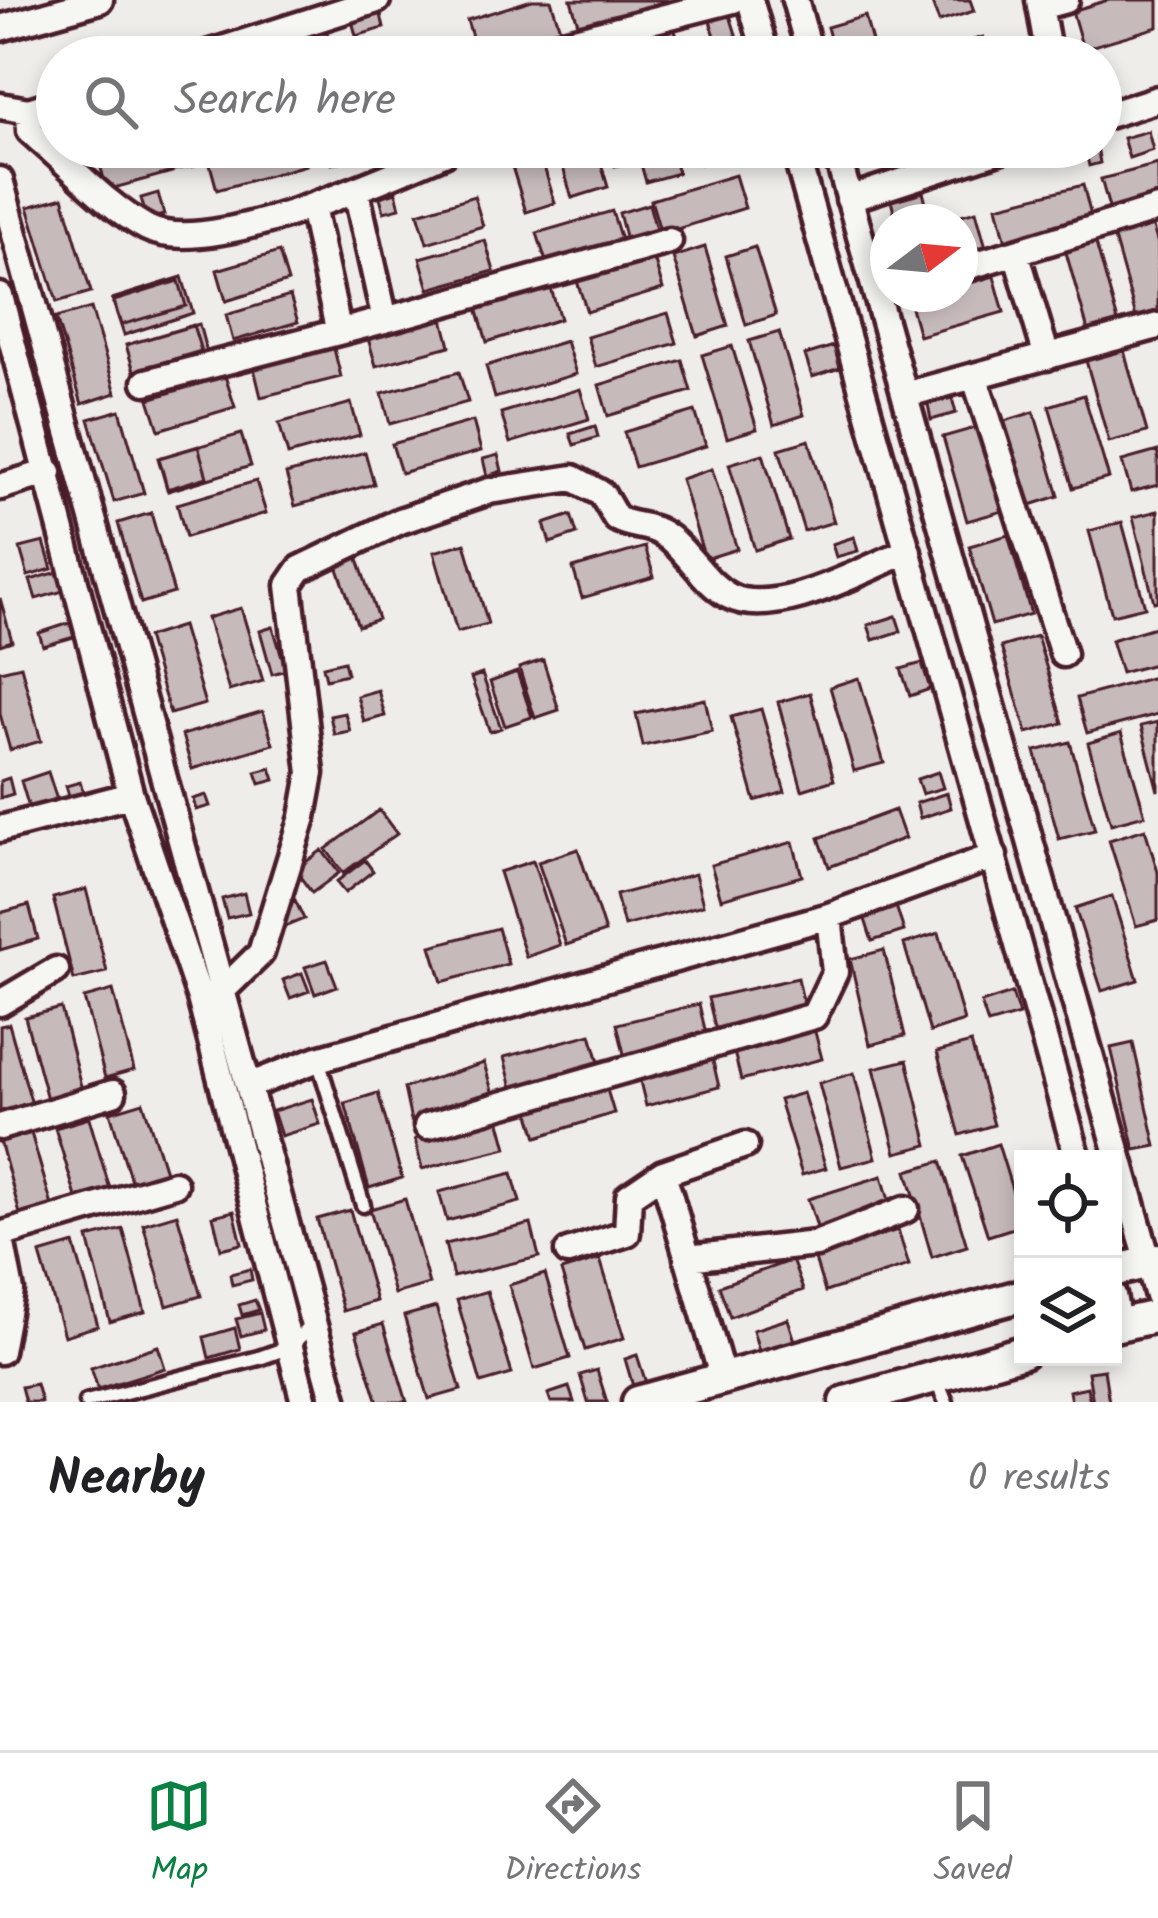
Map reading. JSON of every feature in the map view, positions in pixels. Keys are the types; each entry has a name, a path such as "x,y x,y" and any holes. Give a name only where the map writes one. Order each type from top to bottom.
{"street":[{"path":"0,28 100,0"},
{"path":"264,36 377,0"},
{"path":"591,36 733,0"},
{"path":"750,0 761,36"},
{"path":"1045,36 1039,4 1066,0"},
{"path":"802,2 808,36"},
{"path":"1122,110 1158,99"},
{"path":"0,106 36,109"},
{"path":"29,111 30,131 36,136"},
{"path":"74,168 145,228 172,237 312,207 408,168"},
{"path":"800,168 1076,1150"},
{"path":"841,168 1155,1261 1158,1296"},
{"path":"849,199 944,168"},
{"path":"0,180 211,994 304,1402"},
{"path":"356,190 385,320"},
{"path":"312,207 338,329"},
{"path":"978,263 1158,208"},
{"path":"146,382 669,241"},
{"path":"1016,252 1047,356"},
{"path":"0,296 131,795 250,1084 335,1402"},
{"path":"908,394 1158,326"},
{"path":"975,378 1063,654"},
{"path":"0,487 49,472"},
{"path":"211,994 261,953 303,817 311,773 289,585 300,568 400,521 489,491 573,478 602,494 616,518 668,537 728,596 743,601 770,604 908,551"},
{"path":"0,829 131,795"},
{"path":"250,1084 317,1059 830,916 994,856"},
{"path":"427,1126 814,1016 835,972 830,916"},
{"path":"0,1003 56,970"},
{"path":"0,1127 113,1093"},
{"path":"568,1252 628,1233 629,1196 663,1173 745,1145"},
{"path":"663,1173 722,1376"},
{"path":"0,1351 11,1291 0,1235 174,1184"},
{"path":"687,1258 816,1244 906,1209"},
{"path":"1122,1268 1155,1261"},
{"path":"638,1402 1014,1297"},
{"path":"1122,1315 1158,1316"},
{"path":"845,1402 940,1389 1014,1356"}],"lane":[{"path":"317,1059 363,1205"},
{"path":"86,1402 290,1348 314,1322"}],"building":[{"path":"532,0 551,0 561,32 472,36 467,20"},
{"path":"571,0 667,0 667,1 579,27"},
{"path":"931,0 970,0 974,11 939,22"},
{"path":"1108,0 1158,0 1158,27 1122,38 1079,36 1072,11"},
{"path":"379,6 384,28 356,36 350,13"},
{"path":"729,12 736,36 715,36 709,18"},
{"path":"865,16 870,36 829,36 827,27"},
{"path":"325,23 328,36 305,36 303,29"},
{"path":"673,24 677,36 633,36"},
{"path":"1148,131 1153,150 1129,158 1123,138"},
{"path":"1158,164 1158,203 1111,215 1101,179"},
{"path":"101,168 171,168 172,172 107,190"},
{"path":"211,168 295,168 217,190"},
{"path":"512,168 544,168 555,203 526,212"},
{"path":"563,168 602,168 608,187 572,198"},
{"path":"642,168 676,168 678,173 646,182"},
{"path":"735,175 745,208 661,234 651,200"},
{"path":"1083,185 1092,220 1006,242 997,206"},
{"path":"396,192 400,208 384,212 380,197"},
{"path":"923,192 926,204 892,204"},
{"path":"158,193 164,215 147,219 141,198"},
{"path":"474,196 483,226 427,243 418,213"},
{"path":"63,197 91,292 57,302 28,207"},
{"path":"649,204 659,240 628,248 619,213"},
{"path":"612,211 622,243 547,265 537,233"},
{"path":"978,218 987,251 978,253"},
{"path":"1152,224 1158,244 1158,315 1137,321 1113,235"},
{"path":"485,240 494,271 429,289 420,258"},
{"path":"1095,240 1119,325 1089,334 1065,249"},
{"path":"705,247 728,326 697,336 673,257"},
{"path":"755,247 776,315 746,325 726,256"},
{"path":"279,252 288,282 226,301 217,270"},
{"path":"653,255 663,289 587,312 576,278"},
{"path":"994,276 1004,312 919,336 912,312 978,312 978,281"},
{"path":"182,277 193,313 124,335 112,299"},
{"path":"179,281 186,306 121,325 114,301"},
{"path":"550,285 560,319 487,342 477,308"},
{"path":"290,296 298,322 233,341 226,315"},
{"path":"91,308 116,393 82,404 56,318"},
{"path":"668,313 677,343 596,367 587,337"},
{"path":"442,315 450,346 376,366 367,335"},
{"path":"199,324 207,354 135,375 126,345"},
{"path":"193,325 201,351 134,371 126,345"},
{"path":"779,332 804,415 774,425 749,341"},
{"path":"566,341 576,374 495,398 486,366"},
{"path":"333,345 341,377 261,397 253,364"},
{"path":"732,346 757,429 727,438 702,355"},
{"path":"834,346 840,368 812,377 805,355"},
{"path":"1123,347 1147,432 1109,442 1085,357"},
{"path":"682,360 691,391 608,416 599,385"},
{"path":"459,372 468,402 390,424 382,393"},
{"path":"225,376 235,407 159,430 149,399"},
{"path":"580,389 589,419 510,443 501,413"},
{"path":"1084,395 1109,478 1073,488 1049,406"},
{"path":"952,398 956,413 931,420 928,404"},
{"path":"351,403 360,435 288,455 279,423"},
{"path":"120,410 144,493 114,502 89,419"},
{"path":"695,411 706,446 635,467 624,432"},
{"path":"1034,412 1059,496 1024,507 998,423"},
{"path":"473,421 481,451 401,473 392,444"},
{"path":"595,426 598,437 574,445 570,434"},
{"path":"978,427 1003,511 967,521 943,437"},
{"path":"241,434 251,466 168,491 159,458"},
{"path":"809,440 834,522 804,531 779,449"},
{"path":"198,446 207,477 167,489 158,458"},
{"path":"1158,451 1158,485 1131,492 1122,461"},
{"path":"365,452 374,484 295,506 286,474"},
{"path":"763,454 789,539 755,550 729,464"},
{"path":"498,455 502,471 487,476 483,459"},
{"path":"712,469 737,549 705,559 681,479"},
{"path":"256,481 266,513 186,537 177,504"},
{"path":"1158,511 1158,601 1154,602 1133,517"},
{"path":"151,513 174,593 141,603 118,523"},
{"path":"571,515 577,534 550,543 544,524"},
{"path":"1122,522 1145,607 1112,615 1089,531"},
{"path":"1008,535 1031,614 992,625 969,546"},
{"path":"854,537 858,551 836,557 832,544"},
{"path":"44,542 52,569 28,576 20,548"},
{"path":"465,543 488,624 457,632 434,552"},
{"path":"645,547 654,577 582,598 573,568"},
{"path":"356,553 378,619 358,626 335,560"},
{"path":"65,570 70,589 36,599 30,580"},
{"path":"0,598 12,641 0,645"},
{"path":"241,608 263,681 229,691 207,618"},
{"path":"896,616 901,631 873,640 868,625"},
{"path":"70,623 74,637 43,646 39,633"},
{"path":"182,626 205,704 170,714 147,637"},
{"path":"1158,626 1158,663 1121,673 1111,640"},
{"path":"273,627 286,670 272,674 260,631"},
{"path":"1037,636 1063,723 1027,733 1001,647"},
{"path":"543,660 559,710 535,718 519,668"},
{"path":"344,661 347,674 326,679 323,666"},
{"path":"922,663 930,689 910,696 901,669"},
{"path":"21,666 41,741 10,750 0,714 0,671"},
{"path":"517,672 532,717 505,726 490,682"},
{"path":"482,674 501,728 490,732 471,678"},
{"path":"1158,676 1158,714 1087,733 1077,698"},
{"path":"859,678 884,763 854,771 830,687"},
{"path":"378,690 385,716 364,722 357,696"},
{"path":"810,693 834,780 802,790 778,702"},
{"path":"705,699 712,731 643,746 636,714"},
{"path":"761,709 785,792 755,801 731,717"},
{"path":"263,711 273,744 192,769 182,735"},
{"path":"345,713 350,731 334,734 330,716"},
{"path":"1158,722 1158,791 1141,726"},
{"path":"1121,733 1145,815 1111,824 1088,743"},
{"path":"1070,742 1095,830 1059,839 1035,751"},
{"path":"271,768 275,780 260,784 256,772"},
{"path":"48,772 57,800 29,808 21,781"},
{"path":"938,772 943,788 922,794 917,779"},
{"path":"9,778 13,794 0,798 0,781"},
{"path":"80,782 85,798 71,802 66,786"},
{"path":"947,793 951,808 920,818 916,803"},
{"path":"206,795 210,806 196,810 193,799"},
{"path":"379,810 397,834 343,873 326,849"},
{"path":"895,810 905,838 829,867 819,838"},
{"path":"1145,829 1158,872 1158,920 1136,926 1109,840"},
{"path":"793,842 802,876 721,899 711,865"},
{"path":"578,849 605,932 566,945 538,862"},
{"path":"322,850 339,873 312,893 295,870"},
{"path":"365,860 373,871 345,893 336,882"},
{"path":"533,861 560,945 526,957 499,872"},
{"path":"695,874 703,905 624,926 616,895"},
{"path":"86,889 107,972 74,980 53,898"},
{"path":"244,893 249,913 227,918 222,899"},
{"path":"1112,896 1138,980 1102,991 1075,908"},
{"path":"295,900 304,919 284,927 276,908"},
{"path":"895,903 904,931 872,941 863,913"},
{"path":"29,905 38,939 0,950 0,913"},
{"path":"498,928 508,964 442,982 431,946"},
{"path":"939,933 964,1021 930,1032 904,944"},
{"path":"884,950 905,1036 870,1045 850,959"},
{"path":"327,960 337,986 315,994 305,967"},
{"path":"302,973 309,991 290,998 283,980"},
{"path":"798,978 805,1010 759,1025 716,1031 708,998"},
{"path":"113,990 134,1070 105,1078 84,998"},
{"path":"1012,993 1019,1015 988,1024 981,1003"},
{"path":"699,1004 707,1038 625,1058 617,1024"},
{"path":"61,1008 82,1090 47,1099 25,1017"},
{"path":"9,1024 33,1108 0,1116 0,1026"},
{"path":"814,1028 822,1059 741,1080 733,1048"},
{"path":"591,1034 601,1069 513,1092 504,1057"},
{"path":"971,1043 994,1125 960,1135 937,1052"},
{"path":"1133,1043 1156,1146 1135,1150 1111,1048"},
{"path":"711,1053 719,1087 646,1106 638,1073"},
{"path":"907,1060 928,1145 896,1153 874,1068"},
{"path":"484,1063 494,1098 411,1121 404,1088"},
{"path":"854,1073 876,1158 841,1167 819,1083"},
{"path":"605,1083 614,1113 537,1137 528,1107"},
{"path":"378,1093 402,1178 369,1188 345,1103"},
{"path":"803,1093 826,1168 802,1175 779,1100"},
{"path":"312,1099 320,1124 281,1136 273,1111"},
{"path":"143,1102 169,1184 135,1194 110,1112"},
{"path":"89,1118 113,1199 80,1210 55,1128"},
{"path":"499,1118 507,1148 422,1169 415,1139"},
{"path":"31,1133 55,1216 23,1225 0,1141"},
{"path":"998,1144 1014,1196 1014,1228 988,1236 962,1156"},
{"path":"941,1161 967,1246 932,1257 907,1171"},
{"path":"512,1173 520,1202 447,1221 439,1192"},
{"path":"882,1176 891,1207 818,1230 808,1199"},
{"path":"405,1199 429,1284 394,1294 370,1209"},
{"path":"350,1210 376,1301 343,1311 317,1219"},
{"path":"234,1211 242,1244 221,1249 213,1216"},
{"path":"177,1214 201,1296 167,1306 143,1224"},
{"path":"531,1224 539,1257 453,1277 445,1244"},
{"path":"123,1229 145,1312 110,1322 88,1238"},
{"path":"898,1230 909,1265 825,1292 814,1256"},
{"path":"74,1244 98,1326 64,1336 40,1254"},
{"path":"600,1259 624,1338 585,1350 561,1271"},
{"path":"792,1260 803,1290 730,1317 719,1286"},
{"path":"250,1269 252,1280 232,1285 230,1274"},
{"path":"545,1274 570,1358 534,1369 509,1285"},
{"path":"487,1291 512,1374 481,1383 457,1300"},
{"path":"255,1300 259,1310 242,1315 239,1305"},
{"path":"436,1307 461,1390 429,1399 404,1316"},
{"path":"260,1313 264,1330 241,1336 236,1319"},
{"path":"788,1319 797,1347 761,1358 753,1330"},
{"path":"383,1324 407,1402 378,1402 356,1332"},
{"path":"235,1328 240,1349 209,1358 204,1337"},
{"path":"158,1346 165,1368 98,1389 91,1368"},
{"path":"637,1355 648,1389 635,1393 625,1359"},
{"path":"597,1370 607,1402 588,1402 580,1375"},
{"path":"1104,1370 1109,1402 1093,1402 1088,1372"},
{"path":"36,1384 41,1402 25,1402 21,1387"},
{"path":"569,1387 574,1402 551,1402 548,1394"},
{"path":"1087,1387 1090,1402 1071,1402 1069,1391"}]}
